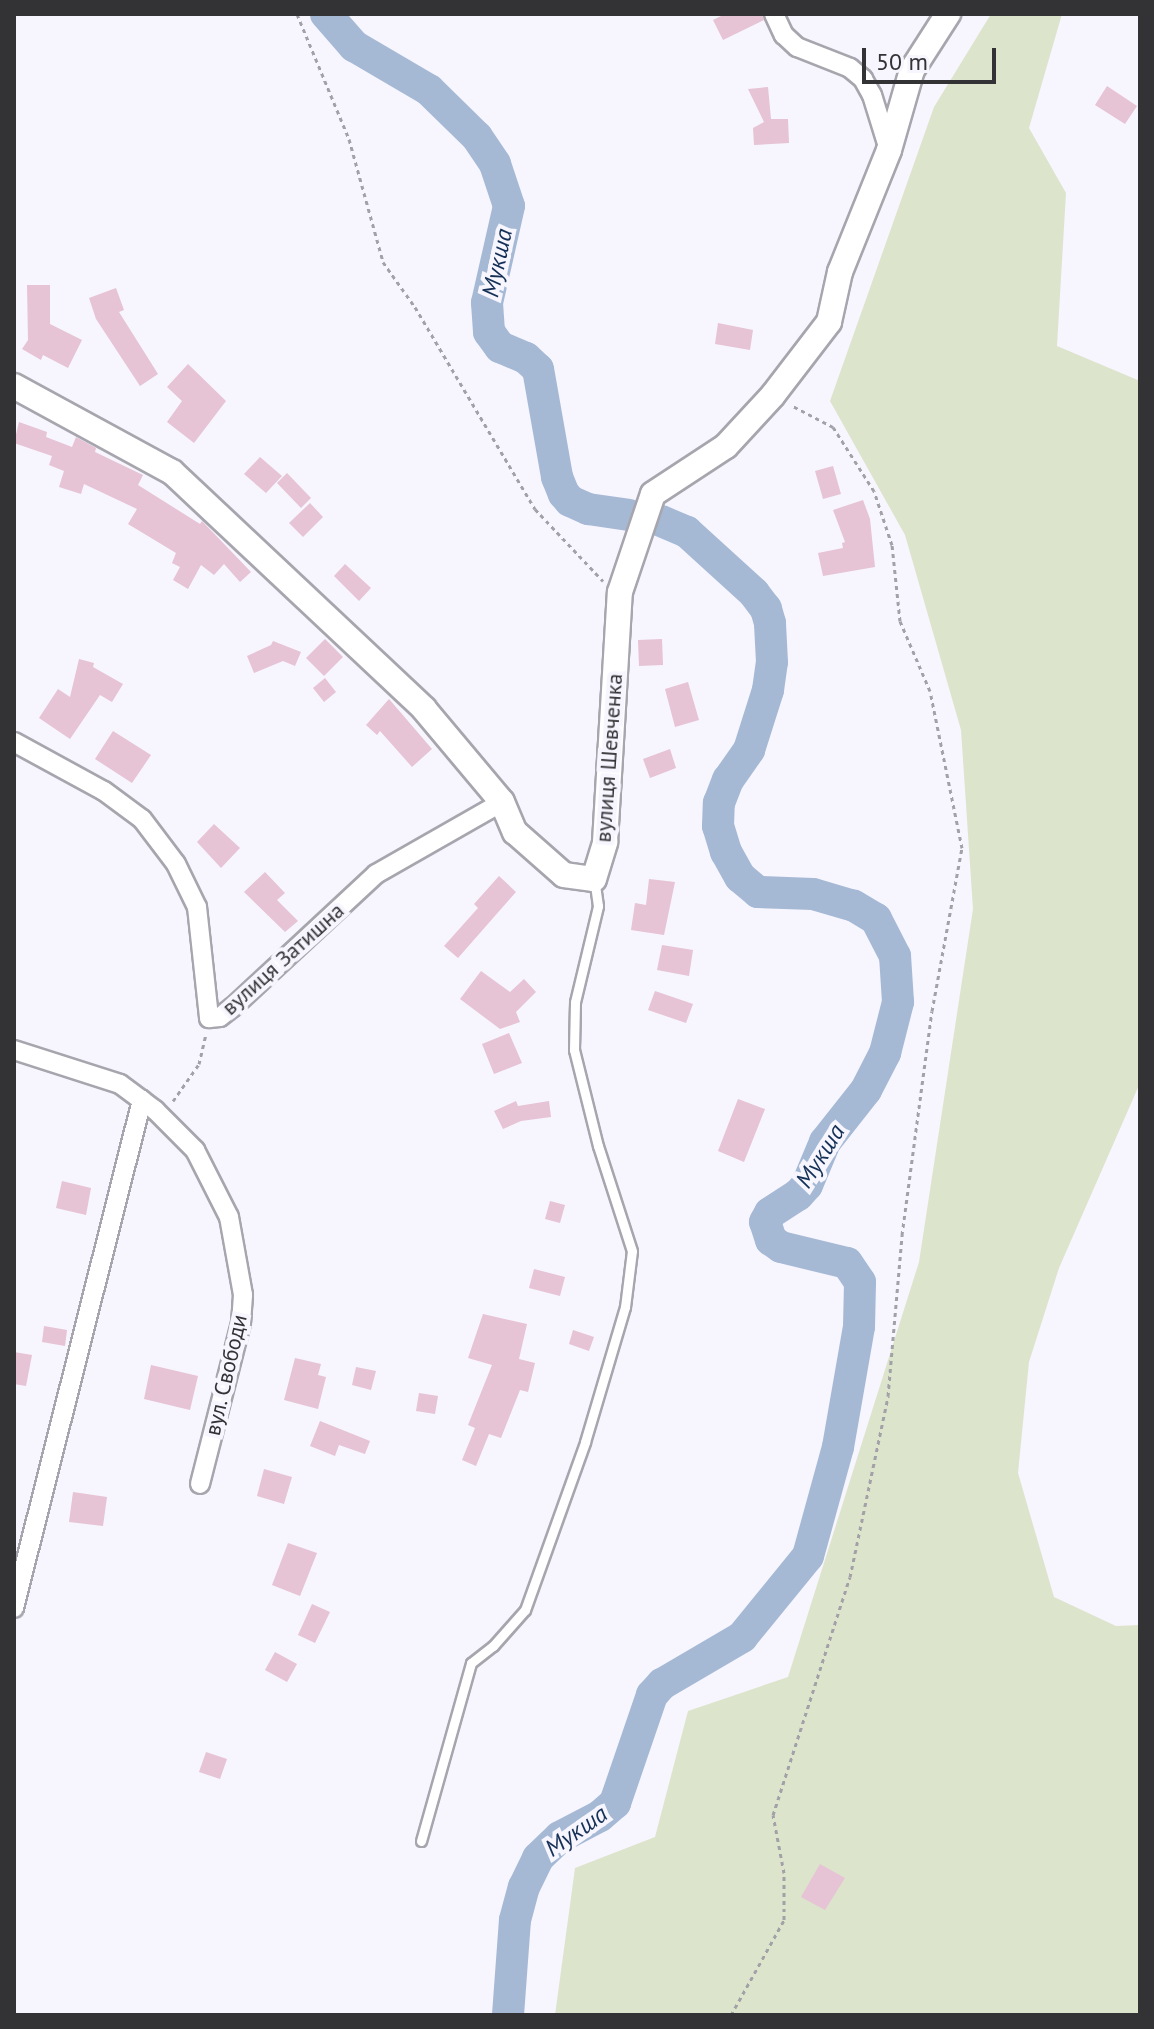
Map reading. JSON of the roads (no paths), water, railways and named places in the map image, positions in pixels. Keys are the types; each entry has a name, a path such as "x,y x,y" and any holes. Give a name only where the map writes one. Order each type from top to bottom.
{"street":[{"path":"774,14 784,35 797,47 850,68 863,79 872,95 889,150"},
{"name":"вулиця Шевченка","path":"594,879 605,842 620,592 653,494 726,446 773,395 829,322 840,272 889,150 912,70 948,14"},
{"path":"14,386 172,472 424,709 502,802 515,832 564,875 594,879"},
{"name":"вулиця Затишна","path":"14,742 104,791 142,819 176,864 197,907 209,1018 220,1017 233,1007 376,874 502,802"},
{"name":"вул. Свободи","path":"14,1050 120,1084 142,1100 195,1150 229,1217 243,1295 241,1323 200,1484"},
{"path":"14,1608 142,1100"}],"lane":[{"path":"421,1841 471,1663 493,1646 525,1610 585,1442 625,1307 632,1251 598,1146 574,1050 575,1002 598,906 594,879"}],"waterway":[{"name":"Мукша","path":"326,14 354,46 429,90 477,137 495,164 509,206 487,303 489,332 500,347 526,358 538,369 557,477 564,494 570,501 588,509 629,515"},
{"name":"Мукша","path":"508,2015 515,1920 524,1887 538,1858 560,1837 600,1816 615,1803 652,1695 662,1684 742,1637 808,1556 838,1447 859,1327 860,1282 847,1263 781,1247 771,1240 765,1222 770,1213 798,1195 807,1185 825,1142 866,1090 885,1053 898,1002 895,956 876,919 854,906 813,894 758,892 740,877 726,852 718,826 719,803 728,780 749,750 768,690 772,662 770,623 766,609 754,593 687,532 661,521"}]}
